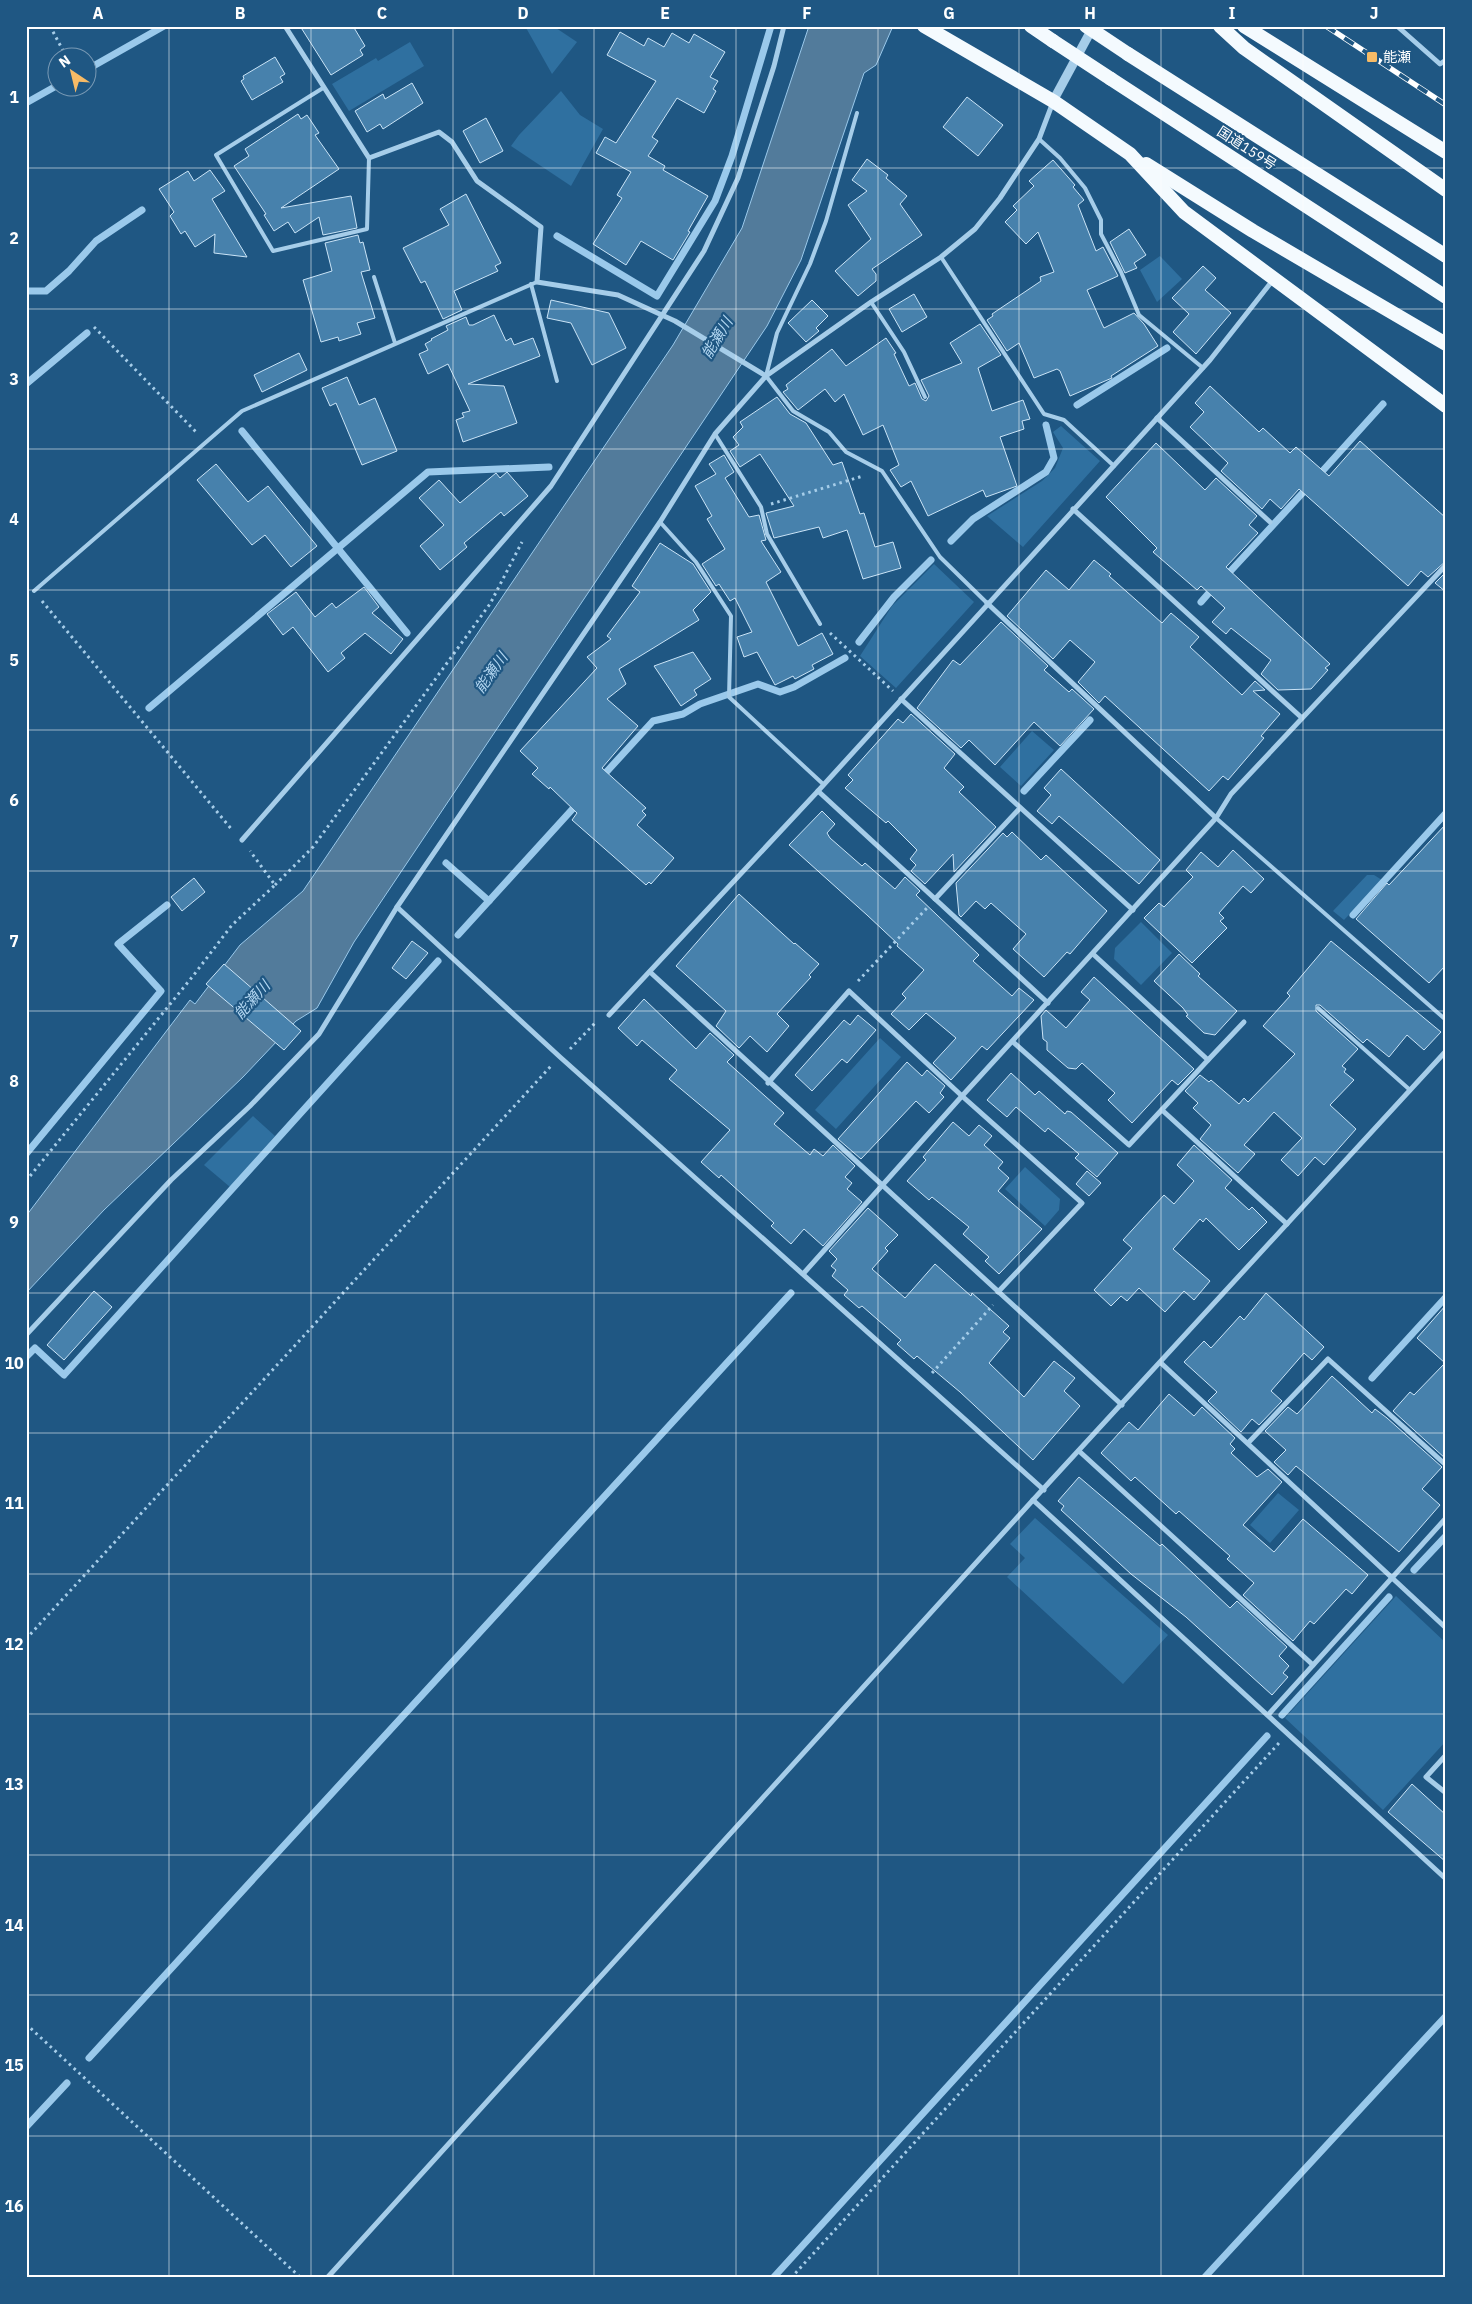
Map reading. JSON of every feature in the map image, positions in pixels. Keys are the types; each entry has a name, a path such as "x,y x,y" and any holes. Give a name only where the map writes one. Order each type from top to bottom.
{"highway":[{"path":"924,26 1053,101 1130,154 1253,231 1446,344"},
{"name":"国道159号","path":"1031,26 1446,297"},
{"name":"国道159号","path":"1086,26 1446,256"},
{"path":"1220,26 1244,48 1446,190"},
{"path":"1244,26 1446,152"},
{"path":"1130,154 1184,212 1446,406"}],"street":[{"path":"285,26 369,158 439,132 452,142 477,181 541,227 537,282 618,295 674,320 753,370 766,376"},
{"path":"242,840 331,736 379,686 551,486 704,251 738,178 774,66 784,26"},
{"path":"26,1335 171,1180 250,1106 319,1034 397,907 660,522 714,434 766,376 871,302 941,256 975,229 1000,198 1039,139 1053,101 1093,26"},
{"path":"1397,26 1446,69"},
{"path":"1440,64 1446,60"},
{"path":"609,1015 818,790 1203,368 1274,280"},
{"path":"1157,418 1270,522"},
{"path":"1073,509 1302,718"},
{"path":"803,1274 962,1096 1216,818 1231,794 1446,565"},
{"path":"987,603 1216,818"},
{"path":"901,699 1132,910"},
{"path":"818,790 1048,1003"},
{"path":"935,900 1020,808"},
{"path":"397,907 560,1056 1044,1490"},
{"path":"1093,954 1208,1060"},
{"path":"650,972 881,1187 1122,1405"},
{"path":"768,1083 849,991 962,1096 1082,1203 1000,1294"},
{"path":"1012,1042 1129,1145 1244,1022"},
{"path":"326,2278 1033,1500 1446,1051"},
{"path":"1162,1110 1286,1224"},
{"path":"1248,1443 1328,1359 1446,1465"},
{"path":"1161,1363 1390,1578 1446,1628"},
{"path":"1079,1451 1313,1665"},
{"path":"1033,1500 1446,1879"},
{"path":"1268,1715 1446,1518"},
{"path":"1446,1755 1426,1777 1446,1794"}],"lane":[{"path":"323,88 216,155 273,251 367,229 369,158"},
{"path":"857,113 826,221 810,264 776,333 766,376 792,411 829,432 846,452 882,472 940,557 987,603"},
{"path":"1039,139 1060,158 1086,188 1101,220 1101,234 1121,272 1140,315 1203,368"},
{"path":"941,256 1044,414 1064,420 1114,466"},
{"path":"374,277 395,343"},
{"path":"34,591 207,444 242,411 537,282"},
{"path":"530,284 557,381"},
{"path":"871,302 904,352 925,396"},
{"path":"714,434 761,507 767,534 820,624"},
{"path":"660,522 696,562 731,616 729,697 823,784"},
{"path":"1216,818 1446,1020"},
{"path":"1318,1008 1410,1090"}],"path":[{"path":"50,26 62,48"},
{"path":"94,327 207,444"},
{"path":"761,507 882,472"},
{"path":"26,1182 232,925 313,847 490,604 525,537"},
{"path":"34,591 242,840 275,885"},
{"path":"820,624 901,699"},
{"path":"849,991 935,900"},
{"path":"26,1639 560,1056 603,1014 609,1015"},
{"path":"923,1383 1000,1294"},
{"path":"791,2278 1288,1734"},
{"path":"26,2024 301,2278"}],"shaded area":[{"path":"525,26 553,26 577,42 552,74"},
{"path":"410,42 424,66 349,111 332,84 376,58 378,61"},
{"path":"561,91 580,115 603,129 571,186 511,146"},
{"path":"1160,256 1182,279 1157,302 1140,270"},
{"path":"1061,426 1100,461 1023,547 987,516 1042,481 1055,468 1063,448 1053,432"},
{"path":"934,564 974,602 896,688 860,656 892,606"},
{"path":"1032,731 1054,750 1021,786 1000,767"},
{"path":"1367,875 1374,875 1382,880 1344,920 1333,911"},
{"path":"1141,922 1172,953 1141,985 1114,959 1115,948"},
{"path":"880,1038 901,1057 836,1129 815,1110"},
{"path":"253,1116 275,1136 230,1187 204,1165"},
{"path":"1025,1167 1060,1199 1059,1210 1045,1226 1005,1189"},
{"path":"1278,1493 1299,1510 1270,1543 1250,1525"},
{"path":"1035,1518 1168,1635 1123,1684 1007,1577 1025,1558 1010,1544"},
{"path":"1396,1596 1446,1643 1446,1741 1383,1810 1285,1718"}],"water":[{"name":"能瀬川","path":"809,26 893,26 876,65 864,73 801,260 767,326 354,942 317,1008 296,1021 243,1077 104,1210 26,1293 26,1216 190,1000 195,1004 240,945 303,891 673,345 742,228"}],"building":[{"path":"300,26 353,26 365,46 360,50 363,55 331,75"},
{"path":"620,32 644,46 648,38 664,47 672,33 689,43 694,34 725,52 710,77 718,81 713,89 716,91 704,113 677,98 652,137 658,141 648,156 665,166 663,170 708,196 673,260 641,241 626,265 593,244 622,198 617,195 631,172 596,153 605,137 616,143 656,81 607,55"},
{"path":"275,57 285,74 280,77 283,82 252,100 241,81 244,79 243,76"},
{"path":"412,83 423,103 383,129 380,124 367,132 355,111 383,94 385,99"},
{"path":"967,97 1003,125 978,156 943,127"},
{"path":"298,114 301,119 307,115 319,133 315,135 339,169 281,208 351,196 357,228 323,235 319,217 295,233 288,222 274,231 264,215 266,214 234,166 249,156 245,149"},
{"path":"486,118 503,151 480,163 463,131"},
{"path":"867,159 888,175 886,178 907,196 900,204 922,235 872,269 876,274 876,281 858,296 835,271 871,239 848,205 867,191 852,180"},
{"path":"1053,160 1075,185 1073,187 1084,200 1078,205 1096,251 1103,247 1118,276 1087,290 1104,328 1134,313 1144,324 1158,346 1111,376 1112,378 1070,396 1060,371 1057,369 1034,378 1019,343 1007,351 987,320 993,316 992,314 1041,281 1040,277 1054,272 1038,232 1026,244 1005,222 1017,210 1013,206 1034,186 1029,181"},
{"path":"210,170 225,191 212,199 247,257 214,253 215,234 195,247 185,231 181,234 170,216 174,212 159,189 188,171 194,181"},
{"path":"466,194 501,263 495,266 498,271 454,291 462,310 443,319 425,281 421,283 403,248 449,225 440,209"},
{"path":"1129,229 1146,255 1134,263 1137,268 1125,273 1110,242"},
{"path":"358,235 360,243 363,242 370,270 361,272 375,318 357,323 361,334 339,341 338,337 321,342 303,280 332,271 325,243"},
{"path":"1203,266 1216,278 1205,290 1231,313 1196,354 1173,332 1189,314 1172,298"},
{"path":"914,294 927,317 902,332 889,309"},
{"path":"551,300 609,313 626,348 592,365 571,323 547,318"},
{"path":"812,300 828,316 816,328 819,331 806,342 788,323"},
{"path":"494,315 506,341 511,338 514,345 533,338 540,356 468,384 504,386 517,423 463,442 456,420 464,417 462,413 470,411 448,364 428,374 419,354 428,350 425,344 431,339 448,330 446,326 466,317 469,325 473,325"},
{"path":"980,324 1001,355 978,368 992,411 1023,400 1030,419 1022,421 1024,429 1000,437 1017,486 986,497 983,490 928,516 911,481 901,487 890,470 899,465 883,425 863,435 844,394 835,402 825,389 798,410 783,392 788,389 786,385 832,349 846,366 886,338 896,353 894,354 909,386 915,383 922,399 926,401 929,396 921,380 962,363 950,343"},
{"path":"299,353 307,370 262,392 254,375"},
{"path":"347,377 359,405 375,398 397,451 362,465 336,403 330,406 322,388"},
{"path":"1210,386 1259,432 1263,428 1290,453 1296,447 1329,476 1360,441 1446,518 1446,561 1428,577 1421,571 1408,586 1299,489 1281,509 1270,499 1262,509 1221,471 1228,463 1190,427 1204,412 1195,403"},
{"path":"777,397 790,414 806,423 833,465 842,462 860,514 864,513 875,547 893,542 901,568 863,579 847,530 823,538 819,527 774,538 766,513 794,506 760,454 740,467 730,451 739,445 733,437 743,427 740,422"},
{"path":"1156,443 1205,490 1216,478 1257,516 1249,525 1258,533 1226,567 1330,664 1325,668 1328,670 1311,689 1278,690 1261,674 1271,660 1231,628 1226,634 1212,622 1225,608 1201,586 1197,590 1153,552 1157,548 1106,497"},
{"path":"724,455 734,472 725,478 749,517 759,515 766,540 761,541 781,572 766,582 798,646 822,633 833,654 812,665 814,669 795,679 793,676 775,685 757,652 744,657 737,637 752,632 735,598 730,601 719,584 716,586 702,564 725,549 707,519 712,516 695,486 716,474 709,464"},
{"path":"216,464 248,502 268,486 317,546 291,567 265,535 252,545 197,480"},
{"path":"507,472 528,496 504,516 501,512 464,543 467,547 440,570 420,546 444,525 419,498 439,480 460,503 496,473 500,478"},
{"path":"660,543 693,564 711,592 693,610 699,620 619,669 626,684 607,699 638,726 602,768 646,808 642,811 646,815 637,825 674,858 651,884 649,882 646,885 572,820 577,813 550,787 549,789 532,774 538,768 520,751 597,668 587,657 611,639 607,636 640,592 632,586"},
{"path":"1094,560 1111,574 1109,576 1162,623 1171,613 1199,637 1190,647 1242,695 1255,681 1265,690 1253,691 1280,714 1261,736 1264,738 1228,780 1223,776 1209,791 1105,696 1099,703 1078,682 1095,662 1070,640 1053,659 1007,616 1046,570 1069,590"},
{"path":"1446,572 1446,592 1435,583"},
{"path":"364,587 379,607 372,613 403,639 391,654 365,633 341,653 345,658 328,672 293,627 283,635 267,614 296,592 315,617 332,603 336,608"},
{"path":"1001,622 1048,666 1044,670 1069,692 1072,689 1094,709 1060,746 1034,722 995,765 969,740 961,748 917,708 953,660 960,665"},
{"path":"693,652 711,679 694,690 697,695 681,706 654,666"},
{"path":"911,714 955,754 944,768 964,787 959,792 996,827 954,872 953,854 925,884 911,871 916,865 910,859 917,850 888,821 886,823 845,788 853,780 848,775 898,719 903,723"},
{"path":"1061,769 1160,860 1139,884 1059,816 1052,824 1037,811 1051,795 1044,788"},
{"path":"822,811 835,824 827,833 830,838 862,866 865,863 895,889 905,877 920,891 916,895 979,955 973,961 1012,996 1019,988 1034,1000 987,1050 982,1046 951,1080 933,1063 956,1038 926,1013 909,1030 891,1014 906,998 902,994 924,970 867,915 789,845"},
{"path":"1446,824 1446,965 1429,983 1356,919 1387,883 1389,885"},
{"path":"1012,832 1041,860 1046,855 1107,911 1070,954 1067,952 1044,977 1013,949 1026,934 991,903 985,909 976,901 961,917 959,915 956,883 1003,833 1007,837"},
{"path":"1233,850 1264,879 1251,893 1243,886 1219,913 1224,918 1220,921 1227,928 1192,963 1144,918 1159,903 1164,907 1193,877 1186,870 1201,852 1218,867"},
{"path":"194,878 205,892 182,911 171,897"},
{"path":"739,894 819,964 809,975 811,977 777,1014 789,1026 767,1052 750,1036 739,1048 716,1026 726,1011 676,966"},
{"path":"412,941 428,953 406,979 392,968"},
{"path":"1331,941 1441,1032 1424,1050 1407,1035 1389,1057 1367,1039 1363,1043 1320,1005 1316,1005 1316,1011 1358,1049 1342,1066 1346,1069 1344,1072 1354,1080 1330,1105 1356,1129 1324,1165 1315,1157 1298,1176 1281,1160 1302,1138 1274,1112 1244,1145 1255,1154 1238,1173 1200,1139 1211,1125 1193,1108 1198,1103 1185,1091 1200,1075 1209,1082 1211,1080 1239,1104 1244,1098 1248,1102 1295,1054 1263,1026 1290,996 1287,993"},
{"path":"1179,954 1200,974 1198,976 1237,1011 1215,1035 1204,1033 1186,1016 1188,1015 1183,1008 1154,981"},
{"path":"224,964 301,1031 284,1050 206,984"},
{"path":"1094,977 1194,1069 1178,1085 1172,1080 1132,1123 1108,1100 1115,1093 1082,1063 1076,1069 1068,1068 1047,1050 1047,1042 1043,1039 1041,1016 1046,1010 1066,1028 1090,1000 1081,992"},
{"path":"644,999 696,1049 710,1033 734,1055 727,1062 784,1113 774,1124 810,1155 814,1149 823,1156 833,1145 855,1166 845,1177 852,1183 847,1189 862,1202 823,1246 804,1229 791,1244 771,1226 774,1223 721,1175 719,1178 701,1162 730,1130 669,1079 677,1070 642,1040 637,1046 618,1028"},
{"path":"858,1015 876,1030 847,1063 842,1059 812,1091 795,1075 844,1020 850,1025"},
{"path":"907,1062 922,1076 927,1070 945,1086 940,1093 944,1097 929,1113 916,1101 861,1159 838,1139"},
{"path":"1011,1073 1035,1095 1039,1091 1065,1114 1067,1111 1071,1112 1118,1153 1097,1177 1075,1158 1079,1154 1048,1128 1045,1132 1016,1107 1007,1117 987,1100"},
{"path":"953,1122 969,1136 979,1125 992,1136 984,1145 1003,1162 998,1168 1009,1178 998,1191 1042,1229 999,1274 985,1261 989,1257 963,1234 969,1227 932,1197 929,1200 907,1181 926,1160 923,1157"},
{"path":"1194,1145 1232,1180 1225,1188 1249,1210 1252,1207 1267,1222 1239,1250 1206,1218 1203,1222 1200,1219 1173,1249 1210,1281 1194,1300 1184,1291 1165,1312 1139,1288 1127,1301 1121,1296 1111,1306 1094,1290 1132,1248 1123,1240 1164,1195 1174,1204 1194,1181 1177,1165"},
{"path":"1087,1171 1101,1183 1089,1196 1076,1184"},
{"path":"868,1208 898,1235 885,1248 888,1251 872,1269 905,1298 935,1264 971,1296 972,1293 1009,1326 1003,1332 1010,1338 989,1363 1024,1397 1054,1361 1075,1378 1064,1391 1080,1406 1033,1460 960,1392 917,1356 914,1359 897,1344 901,1340 862,1306 859,1308 844,1295 848,1290 832,1276 836,1270 831,1266 837,1259 829,1251"},
{"path":"94,1291 112,1307 64,1360 47,1345"},
{"path":"1266,1293 1324,1347 1312,1360 1304,1353 1271,1391 1282,1401 1259,1425 1252,1419 1241,1432 1208,1401 1217,1392 1184,1362 1204,1341 1211,1348 1240,1316 1244,1320"},
{"path":"1446,1305 1446,1459 1393,1411 1410,1392 1414,1395 1445,1363 1417,1338"},
{"path":"1332,1376 1372,1413 1375,1409 1387,1418 1442,1467 1422,1489 1440,1505 1399,1552 1296,1466 1288,1475 1274,1462 1286,1450 1265,1431 1288,1407 1297,1414"},
{"path":"1169,1394 1194,1416 1202,1407 1235,1438 1230,1444 1235,1449 1231,1453 1257,1477 1268,1469 1282,1482 1243,1525 1274,1552 1303,1519 1368,1575 1352,1594 1346,1589 1314,1624 1310,1621 1293,1641 1243,1595 1254,1583 1227,1559 1230,1556 1179,1511 1176,1514 1135,1477 1131,1481 1101,1453 1129,1422 1138,1430"},
{"path":"1079,1477 1160,1546 1162,1544 1230,1608 1237,1601 1287,1647 1279,1656 1289,1666 1283,1673 1288,1677 1272,1695 1186,1617 1131,1574 1061,1510 1064,1506 1058,1501"},
{"path":"1412,1784 1446,1815 1446,1862 1388,1812"}],"waterway":[{"path":"98,63 164,26"},
{"path":"557,236 657,296 715,201 732,156 771,26"},
{"path":"26,103 48,91"},
{"path":"26,291 46,291 69,271 96,241 142,210"},
{"path":"26,384 87,333"},
{"path":"1077,405 1167,348"},
{"path":"1318,476 1383,404"},
{"path":"951,541 973,519 1046,472 1054,458 1046,425"},
{"path":"242,431 407,633"},
{"path":"149,708 428,472 549,467"},
{"path":"1225,577 1309,486"},
{"path":"859,642 894,597 931,560"},
{"path":"1201,602 1215,586"},
{"path":"600,779 653,721 683,714 700,704 758,684 780,692 794,687 845,658"},
{"path":"1024,791 1090,720"},
{"path":"458,935 578,803"},
{"path":"1353,915 1446,813"},
{"path":"446,863 489,901"},
{"path":"26,1154 161,991 118,944 167,905"},
{"path":"26,1357 35,1348 64,1375 438,961"},
{"path":"89,2058 791,1293"},
{"path":"1372,1378 1446,1297"},
{"path":"1414,1570 1446,1536"},
{"path":"1282,1715 1389,1597"},
{"path":"773,2278 1267,1736"},
{"path":"1204,2278 1446,2016"},
{"path":"26,2127 67,2083"}],"railway":[{"path":"1326,26 1446,105"}],"place":[{"name":"能瀬","path":"1372,57"}]}
